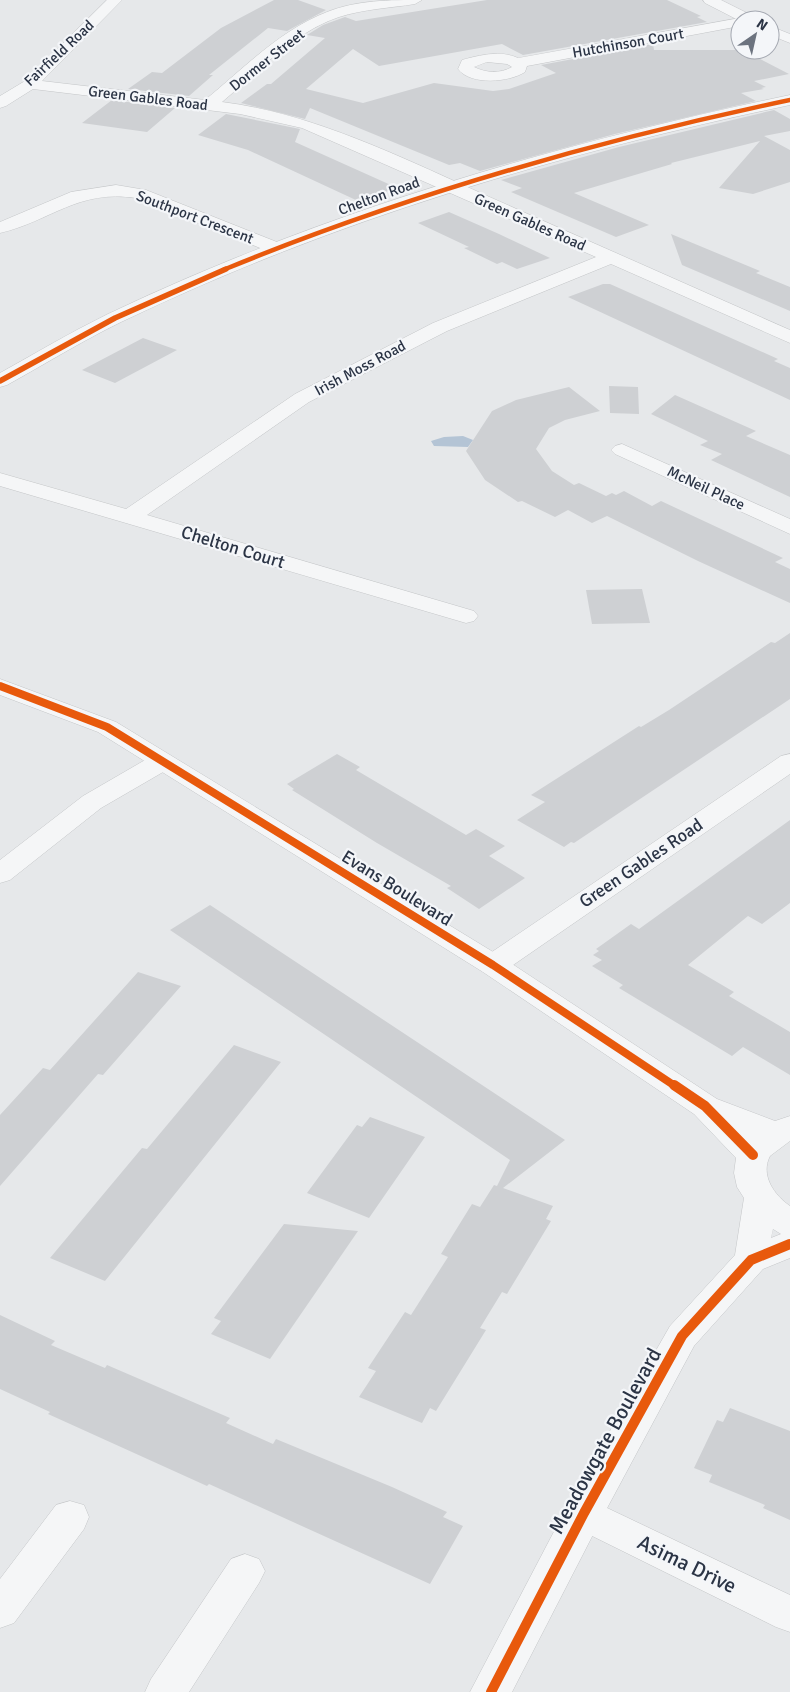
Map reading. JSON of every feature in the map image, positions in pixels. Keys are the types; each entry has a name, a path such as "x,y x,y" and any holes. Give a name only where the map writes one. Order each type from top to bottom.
{"street":[{"name":"Fairfield Road","path":"0,103 30,84 110,0"},
{"path":"343,0 361,8"},
{"name":"Dormer Street","path":"209,106 296,34 333,15 361,8 415,0"},
{"path":"710,0 730,10"},
{"name":"Hutchinson Court","path":"517,63 730,24"},
{"name":"Green Gables Road","path":"30,84 240,109 307,125 453,187 790,337"},
{"name":"Chelton Road","path":"0,381 114,319 276,248 408,200 597,143 678,123 790,100"},
{"name":"Southport Crescent","path":"0,228 77,196 98,191 116,190 140,194 276,248"},
{"name":"Irish Moss Road","path":"131,516 302,398 440,327 610,258"},
{"name":"McNeil Place","path":"622,450 790,527"},
{"name":"Chelton Court","path":"0,478 466,616"},
{"name":"Evans Boulevard","path":"0,686 107,727 493,965 704,1106 773,1139"},
{"path":"0,874 92,802 161,762"},
{"name":"Green Gables Road","path":"493,965 790,762"},
{"path":"773,1139 750,1170 752,1185 760,1200 773,1213 790,1224"},
{"path":"751,1260 760,1200"},
{"name":"Meadowgate Boulevard","path":"491,1692 584,1513 682,1336 751,1260 790,1244"},
{"name":"Asima Drive","path":"584,1513 790,1614"},
{"path":"0,1610 70,1517"},
{"path":"166,1692 245,1571"}],"water":[{"path":"463,436 473,440 468,447 434,446 431,441 444,437"}],"building":[{"path":"274,0 298,0 326,10 287,31 268,28 209,75 213,75 189,96 128,89 152,72 162,73 221,28"},
{"path":"487,0 667,0 701,16 697,17 707,22 523,55 502,44 379,66 353,49 306,89 363,103 434,83 493,91 509,89 556,73 541,65 653,44 654,50 730,50 730,60 762,60 789,74 754,81 766,87 741,93 756,101 615,134 480,171 460,163 449,165 310,108 305,119 241,103 267,84 271,84 325,38 307,35 323,25 345,17 356,21"},
{"path":"112,100 175,108 147,132 82,123"},
{"path":"774,110 790,119 790,131 764,136 790,150 790,182 753,194 719,188 760,141 671,163 574,193 649,225 616,237 511,192 522,188 501,180 619,147"},
{"path":"226,114 300,129 295,142 393,186 386,188 391,190 358,201 248,150 198,135"},
{"path":"449,212 550,258 517,269 502,262 497,264 464,248 469,247 418,223"},
{"path":"671,234 760,271 756,273 790,287 790,311 682,265"},
{"path":"603,284 610,284 778,359 774,361 790,368 790,400 568,297"},
{"path":"143,338 177,350 115,383 82,370"},
{"path":"609,386 638,387 639,414 610,413"},
{"path":"569,387 600,411 565,420 549,428 536,449 552,471 574,485 579,483 606,496 612,493 616,495 624,491 652,506 661,501 783,558 775,562 790,569 790,603 698,561 607,516 592,523 568,510 555,517 522,501 518,502 485,480 466,451 492,411 516,400"},
{"path":"675,395 756,431 746,436 790,455 790,497 711,460 722,454 700,445 708,441 651,414"},
{"path":"642,589 650,623 592,624 586,590"},
{"path":"790,633 790,699 574,843 571,842 564,847 517,820 545,802 531,795 639,726 641,727 669,710 771,642 775,643"},
{"path":"337,754 360,767 356,770 466,835 476,829 505,846 489,856 525,878 479,909 447,888 451,886 377,843 292,790 294,789 287,784"},
{"path":"790,820 790,903 762,924 748,916 688,965 734,992 729,996 790,1032 790,1075 743,1047 732,1056 619,988 623,985 592,966 602,960 593,955 599,951 596,949 631,924 639,929"},
{"path":"210,905 565,1140 503,1188 553,1206 546,1219 551,1221 507,1294 502,1292 480,1328 486,1330 436,1411 430,1408 422,1423 359,1397 376,1371 368,1368 405,1312 411,1315 448,1257 441,1254 472,1204 480,1207 494,1185 497,1186 510,1160 170,930"},
{"path":"138,972 181,986 103,1075 98,1074 0,1186 0,1115 43,1068 50,1070"},
{"path":"234,1045 281,1062 105,1281 50,1258 142,1148 147,1149"},
{"path":"370,1117 425,1137 369,1218 307,1193 357,1125 362,1127"},
{"path":"284,1224 358,1231 270,1359 211,1334 221,1321 214,1318"},
{"path":"0,1315 55,1341 51,1345 105,1368 107,1365 230,1418 226,1423 273,1444 276,1439 392,1487 447,1512 443,1517 463,1526 430,1584 209,1484 207,1486 48,1414 50,1412 0,1389"},
{"path":"730,1408 790,1431 790,1520 763,1508 765,1505 709,1482 712,1475 694,1468 717,1420 723,1422"}],"cycle path":[{"path":"0,381 115,318 196,281 361,217 531,162 703,118 790,100"},
{"path":"0,686 107,727 493,965 705,1106 753,1155"},
{"path":"491,1692 584,1513 682,1336 751,1260 790,1244"}]}
